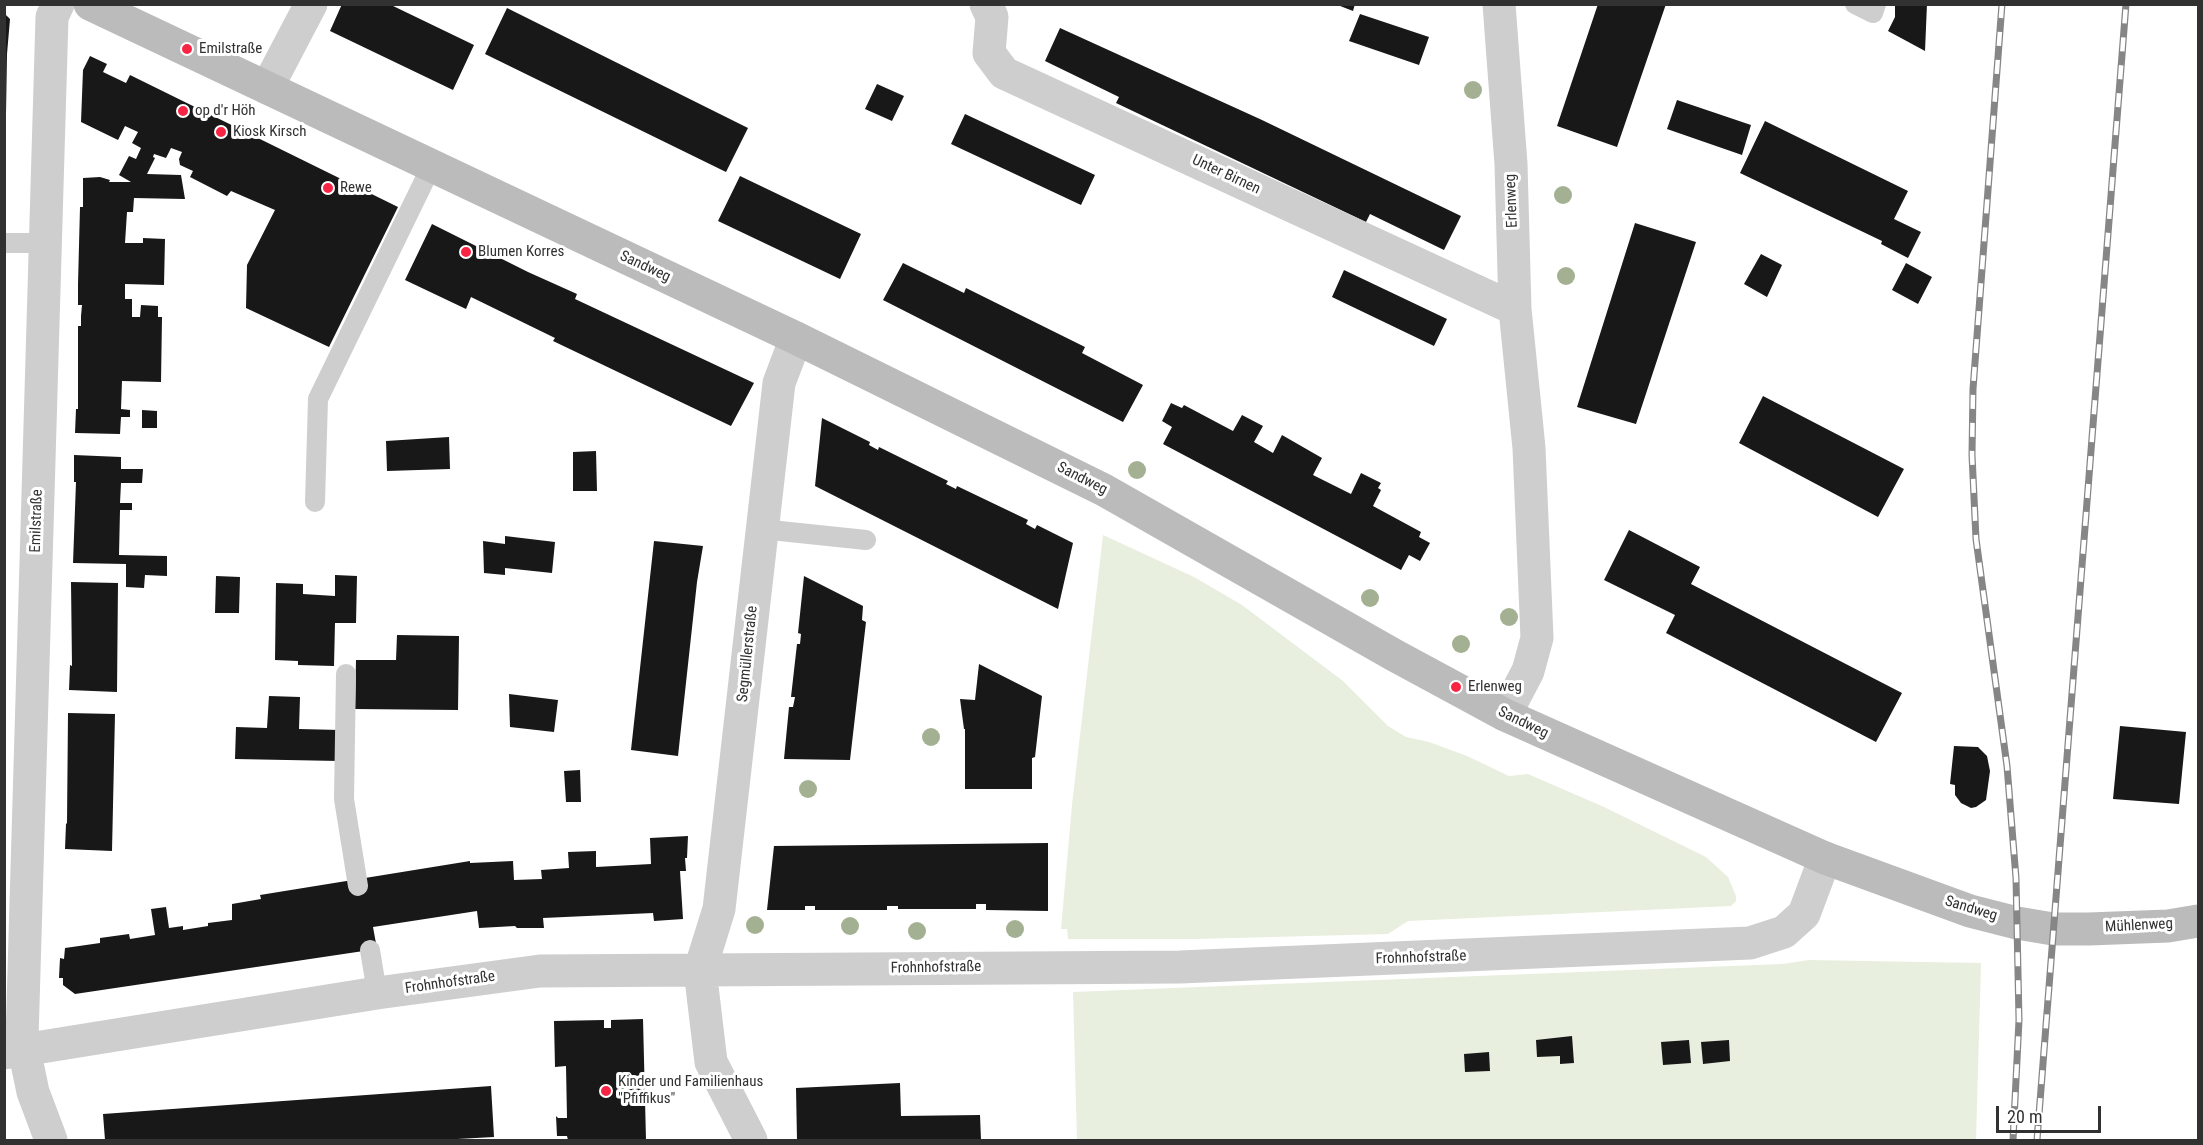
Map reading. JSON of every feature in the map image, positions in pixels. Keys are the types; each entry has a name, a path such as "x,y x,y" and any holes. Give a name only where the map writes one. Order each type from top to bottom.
{"street":[{"name":"Emilstraße","path":"51,1140 17,1048 52,17 58,4"},
{"name":"Sandweg","path":"90,4 796,338 1104,490 1394,655 1505,715 1825,858 1970,910 2017,923 2053,929 2079,929"},
{"path":"267,88 311,4"},
{"name":"Unter Birnen","path":"986,4 992,17 989,53 1004,73 1515,309"},
{"name":"Erlenweg","path":"1499,4 1511,164 1515,309 1528,448 1537,638 1528,670 1505,715"},
{"name":"Segmüllerstraße","path":"700,970 720,909 779,384 796,338"},
{"name":"Frohnhofstraße","path":"17,1048 377,993 540,971 1180,967 1750,943 1784,932 1803,914 1825,858"},
{"name":"Mühlenweg","path":"2079,929 2168,926 2199,921"},
{"path":"700,970 711,1062 751,1140"}],"lane":[{"path":"1855,4 1873,13 1876,4"},
{"path":"315,501 318,399 431,167"},
{"path":"4,243 46,243"},
{"path":"761,530 866,540"},
{"path":"346,674 344,799 358,886"},
{"path":"370,950 377,993"}],"green space":[{"path":"1103,535 1194,577 1242,605 1343,681 1388,726 1406,737 1429,742 1467,756 1509,776 1528,774 1604,807 1706,857 1728,877 1736,901 1731,906 1408,921 1388,934 1195,939 1068,939 1067,929 1061,929 1072,805"},
{"path":"1809,960 1981,963 1976,1140 1077,1140 1073,992 1782,964"}],"building":[{"path":"342,4 389,4 474,45 453,90 330,31"},
{"path":"1335,4 1355,4 1353,11"},
{"path":"1598,4 1666,4 1617,147 1557,126"},
{"path":"1895,4 1927,4 1925,51 1888,31 1895,17"},
{"path":"507,8 748,128 726,172 485,54"},
{"path":"4,13 10,19 6,114 4,114"},
{"path":"1360,14 1429,37 1419,65 1349,41"},
{"path":"1060,28 1262,120 1461,216 1444,250 1370,214 1366,222 1116,103 1119,97 1045,61"},
{"path":"90,56 107,64 103,72 126,83 130,75 398,207 329,347 246,308 247,265 275,210 231,191 227,196 190,177 193,171 180,165 179,159 182,152 171,148 166,158 154,154 155,158 147,174 181,175 185,199 134,198 133,212 127,212 125,243 143,243 143,238 165,239 164,285 125,284 125,299 132,299 132,317 140,317 141,305 158,306 158,317 162,317 161,382 122,381 121,409 130,410 130,417 121,417 120,434 75,433 76,409 78,409 78,326 81,326 82,305 78,305 78,284 83,178 100,177 110,180 109,182 131,182 119,175 129,156 136,159 141,148 132,143 138,132 125,126 118,140 81,122 83,70"},
{"path":"877,84 904,96 892,121 865,109"},
{"path":"1677,100 1751,125 1742,155 1667,129"},
{"path":"965,114 1095,175 1081,205 951,144"},
{"path":"1765,121 1908,191 1894,219 1921,232 1908,258 1881,244 1882,241 1740,173"},
{"path":"740,176 861,234 840,279 718,221"},
{"path":"1635,223 1696,242 1636,424 1577,407"},
{"path":"432,224 577,294 575,299 754,383 731,426 553,341 555,338 471,297 466,309 405,280"},
{"path":"1761,254 1782,265 1767,297 1744,284"},
{"path":"903,263 964,293 966,288 1085,347 1082,353 1143,385 1123,422 883,300"},
{"path":"1906,263 1932,277 1918,304 1892,290"},
{"path":"1344,270 1447,319 1434,346 1332,297"},
{"path":"1763,396 1904,469 1878,517 1739,443"},
{"path":"1171,403 1182,408 1184,405 1233,431 1242,415 1263,426 1254,442 1273,453 1282,435 1322,458 1313,475 1351,494 1361,473 1381,483 1378,488 1381,490 1373,506 1421,532 1419,537 1430,543 1420,561 1409,555 1401,570 1163,444 1172,427 1162,421"},
{"path":"142,410 157,411 157,428 142,428"},
{"path":"822,418 870,442 869,445 878,450 879,447 948,481 946,484 956,489 957,486 1028,520 1026,524 1035,529 1037,525 1073,543 1058,609 815,486"},
{"path":"449,437 450,469 387,471 386,441"},
{"path":"596,451 597,491 573,491 573,452"},
{"path":"74,455 121,457 121,469 143,469 142,483 121,483 120,503 132,503 132,510 120,510 119,555 167,556 167,576 145,575 144,588 126,587 126,564 73,563 76,482 74,482"},
{"path":"1629,530 1700,567 1691,584 1902,693 1876,742 1666,633 1675,615 1604,580"},
{"path":"505,536 555,542 552,573 505,568 505,575 484,573 483,541 505,544"},
{"path":"654,541 703,546 678,756 631,750"},
{"path":"335,575 357,576 356,623 335,623 334,666 298,665 298,661 275,660 276,583 303,584 303,594 335,596"},
{"path":"216,576 240,577 239,613 215,613"},
{"path":"804,576 863,606 862,620 866,622 850,760 784,759 789,707 793,707 795,697 791,697 797,644 800,644 801,634 798,633"},
{"path":"71,582 118,583 117,692 69,690 70,665 72,666"},
{"path":"397,635 459,636 458,710 355,709 356,660 396,660"},
{"path":"979,664 1042,696 1035,757 1032,758 1032,789 965,789 965,729 960,699 975,700"},
{"path":"509,694 558,700 554,732 510,727"},
{"path":"269,696 300,697 299,729 340,730 339,761 235,759 236,727 267,728"},
{"path":"68,713 115,714 112,851 65,849"},
{"path":"2120,726 2186,732 2179,804 2113,799"},
{"path":"1954,746 1978,747 1987,756 1990,771 1986,800 1976,807 1971,808 1961,803 1955,795 1955,785 1950,784"},
{"path":"580,770 581,802 566,802 564,771"},
{"path":"688,836 686,871 680,871 683,919 654,921 653,913 543,918 544,928 517,928 515,926 479,928 477,911 373,927 377,949 75,994 63,985 63,978 59,978 60,958 64,959 65,948 100,943 100,938 129,934 130,939 155,935 151,909 166,907 169,928 183,926 183,930 208,926 208,923 232,920 232,904 261,899 260,895 470,861 470,863 513,861 514,880 542,879 541,870 569,868 568,852 596,851 596,867 651,864 650,838"},
{"path":"1048,843 1048,911 986,910 986,904 976,904 976,909 898,909 898,906 887,906 887,910 815,910 815,906 805,906 805,910 767,910 774,846"},
{"name":"Kinder und Familienhaus \"Pfiffikus\"","path":"643,1019 646,1140 568,1140 567,1136 557,1136 556,1116 567,1118 566,1066 555,1067 554,1021 604,1020 604,1028 611,1028 611,1020"},
{"path":"1572,1036 1574,1063 1560,1064 1560,1056 1537,1057 1536,1040"},
{"path":"1689,1040 1691,1063 1663,1065 1661,1042"},
{"path":"1729,1040 1730,1061 1703,1064 1701,1042"},
{"path":"1489,1052 1490,1071 1465,1072 1464,1054"},
{"path":"900,1083 901,1116 980,1115 981,1140 797,1140 796,1088"},
{"path":"491,1086 494,1137 439,1140 105,1140 103,1114"}],"railway":[{"path":"2002,4 1973,389 1972,455 1976,539 2007,766 2016,878 2019,1020 2013,1140"},
{"path":"2037,1140 2126,4"}],"place":[{"name":"Emilstraße","path":"187,49"},
{"name":"op d'r Höh","path":"183,111"},
{"name":"Kiosk Kirsch","path":"221,132"},
{"name":"Rewe","path":"328,188"},
{"name":"Blumen Korres","path":"466,252"},
{"name":"Erlenweg","path":"1456,687"},
{"name":"Kinder und Familienhaus \"Pfiffikus\"","path":"606,1091"}]}
